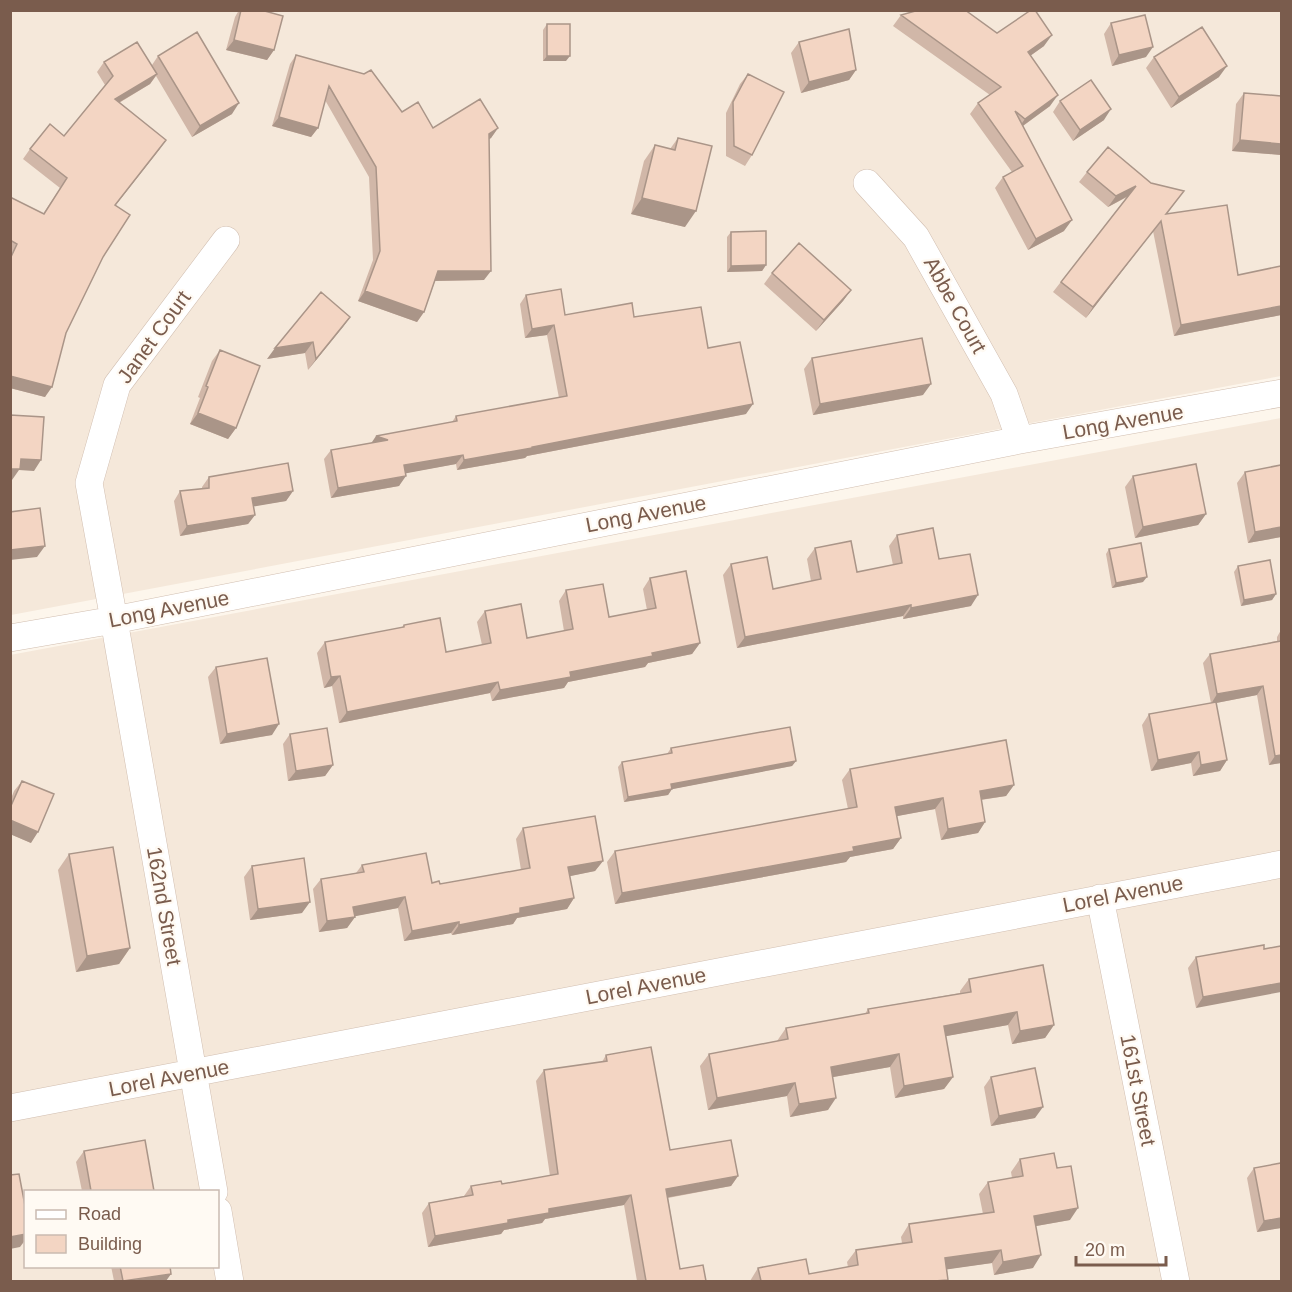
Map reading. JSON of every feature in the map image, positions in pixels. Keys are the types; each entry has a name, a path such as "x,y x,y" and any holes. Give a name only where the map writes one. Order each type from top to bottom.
{"street":[{"name":"Abbe Court","path":"867,183 916,237 1004,393 1020,440"},
{"name":"Janet Court","path":"114,620 89,483 117,386 226,240"},
{"name":"Long Avenue","path":"10,638 114,620 1020,440 1281,393"},
{"name":"162nd Street","path":"114,620 214,1190"},
{"name":"Lorel Avenue","path":"10,1108 1281,864"},
{"name":"161st Street","path":"1100,898 1176,1281"},
{"path":"219,1217 230,1281"}],"shaded area":[{"path":"11,11 1281,11 1281,376 11,615"},
{"path":"1281,418 1281,1281 11,1281 10,655"}],"building":[{"path":"241,10 261,10 283,16 274,50 234,40"},
{"path":"919,10 965,10 997,33 1031,10 1035,10 1052,35 1028,52 1058,95 1025,119 1015,111 1072,220 1036,239 1003,177 1023,166 978,103 1001,87 901,15"},
{"path":"1145,15 1153,47 1119,55 1111,23"},
{"path":"547,24 570,24 570,56 547,56"},
{"path":"1202,27 1227,66 1179,97 1154,57"},
{"path":"849,29 856,70 809,82 799,42"},
{"path":"197,32 239,103 200,126 158,56"},
{"path":"137,42 157,74 115,99 166,140 115,205 130,215 103,257 66,333 52,387 10,376 10,259 17,244 10,240 10,197 44,214 67,178 30,149 50,124 64,136 113,76 104,62"},
{"path":"296,55 364,74 371,70 402,112 418,102 433,128 480,99 498,128 489,134 491,271 438,271 424,312 365,291 380,251 376,167 329,86 318,128 279,117"},
{"path":"748,74 784,92 752,155 734,146 733,102"},
{"path":"1091,80 1111,109 1080,130 1060,101"},
{"path":"1244,93 1281,96 1281,144 1240,140"},
{"path":"678,138 712,146 696,211 642,198 655,145 675,150"},
{"path":"1108,147 1151,183 1184,191 1166,214 1227,205 1238,275 1281,266 1281,306 1181,325 1161,221 1093,307 1061,282 1136,186 1116,196 1087,172"},
{"path":"766,231 766,265 731,266 731,232"},
{"path":"799,243 851,290 824,320 772,273"},
{"path":"561,289 565,315 632,303 634,317 701,307 708,348 740,342 753,404 464,460 463,455 404,465 406,476 338,488 331,450 388,440 376,436 457,421 456,416 567,396 554,325 532,329 526,295"},
{"path":"321,292 350,317 316,359 313,342 275,348"},
{"path":"922,338 931,384 820,404 812,358"},
{"path":"220,350 260,366 236,428 198,413"},
{"path":"10,415 44,417 41,460 21,459 20,469 10,469"},
{"path":"288,463 293,491 252,498 255,515 187,526 180,491 209,488 209,477"},
{"path":"1196,464 1206,514 1143,527 1133,476"},
{"path":"1281,465 1281,527 1255,532 1245,472"},
{"path":"40,508 45,546 10,550 10,512"},
{"path":"933,528 939,559 970,554 978,595 911,608 911,605 745,637 731,564 767,557 773,589 821,579 815,548 851,541 857,572 902,563 897,535"},
{"path":"1141,543 1147,577 1116,583 1109,549"},
{"path":"1270,560 1276,594 1244,600 1238,566"},
{"path":"686,571 700,643 652,653 653,656 570,672 571,677 500,690 498,682 347,712 340,676 331,677 325,642 440,618 446,652 491,643 485,611 521,604 527,638 573,629 566,590 603,584 609,617 656,608 650,578"},
{"path":"1281,641 1281,755 1275,756 1263,686 1217,694 1210,654"},
{"path":"267,658 279,724 227,734 216,667"},
{"path":"1216,702 1227,760 1201,765 1199,752 1158,760 1149,714"},
{"path":"790,727 796,761 671,784 672,789 628,797 622,762 672,753 671,748"},
{"path":"327,728 333,765 296,771 290,734"},
{"path":"1006,740 1014,785 980,791 985,822 948,829 943,798 895,807 901,838 853,847 854,851 622,893 615,851 857,807 850,769"},
{"path":"22,781 54,794 38,832 10,820 10,808"},
{"path":"595,816 603,861 568,867 574,898 520,908 520,913 459,925 459,922 412,931 405,897 353,907 355,917 327,921 321,879 364,872 362,865 426,853 432,883 439,881 440,884 530,868 523,828"},
{"path":"113,847 130,948 87,956 69,854"},
{"path":"304,858 310,902 258,909 252,866"},
{"path":"1264,945 1264,949 1281,946 1281,983 1203,997 1196,957"},
{"path":"1043,965 1054,1025 1020,1031 1017,1012 944,1026 953,1077 904,1086 899,1054 831,1067 836,1098 799,1104 795,1083 717,1098 709,1054 788,1039 786,1028 869,1013 868,1009 971,992 969,979"},
{"path":"651,1047 670,1150 731,1140 738,1176 666,1189 680,1269 703,1265 706,1281 646,1281 631,1195 549,1209 549,1213 508,1220 508,1223 435,1236 429,1203 473,1195 471,1186 501,1181 502,1184 558,1174 544,1070 607,1061 606,1055"},
{"path":"1035,1068 1043,1107 999,1116 991,1077"},
{"path":"145,1140 154,1190 91,1190 84,1151"},
{"path":"1054,1153 1057,1168 1071,1166 1078,1208 1034,1216 1041,1255 1003,1262 1001,1250 945,1258 948,1280 761,1281 758,1268 806,1259 809,1274 858,1265 856,1250 912,1242 909,1224 994,1212 988,1182 1023,1176 1020,1159"},
{"path":"1281,1163 1281,1218 1264,1221 1254,1168"},
{"path":"19,1174 24,1200 24,1234 10,1237 10,1175"},
{"path":"120,1268 170,1268 171,1274 123,1281"}]}
